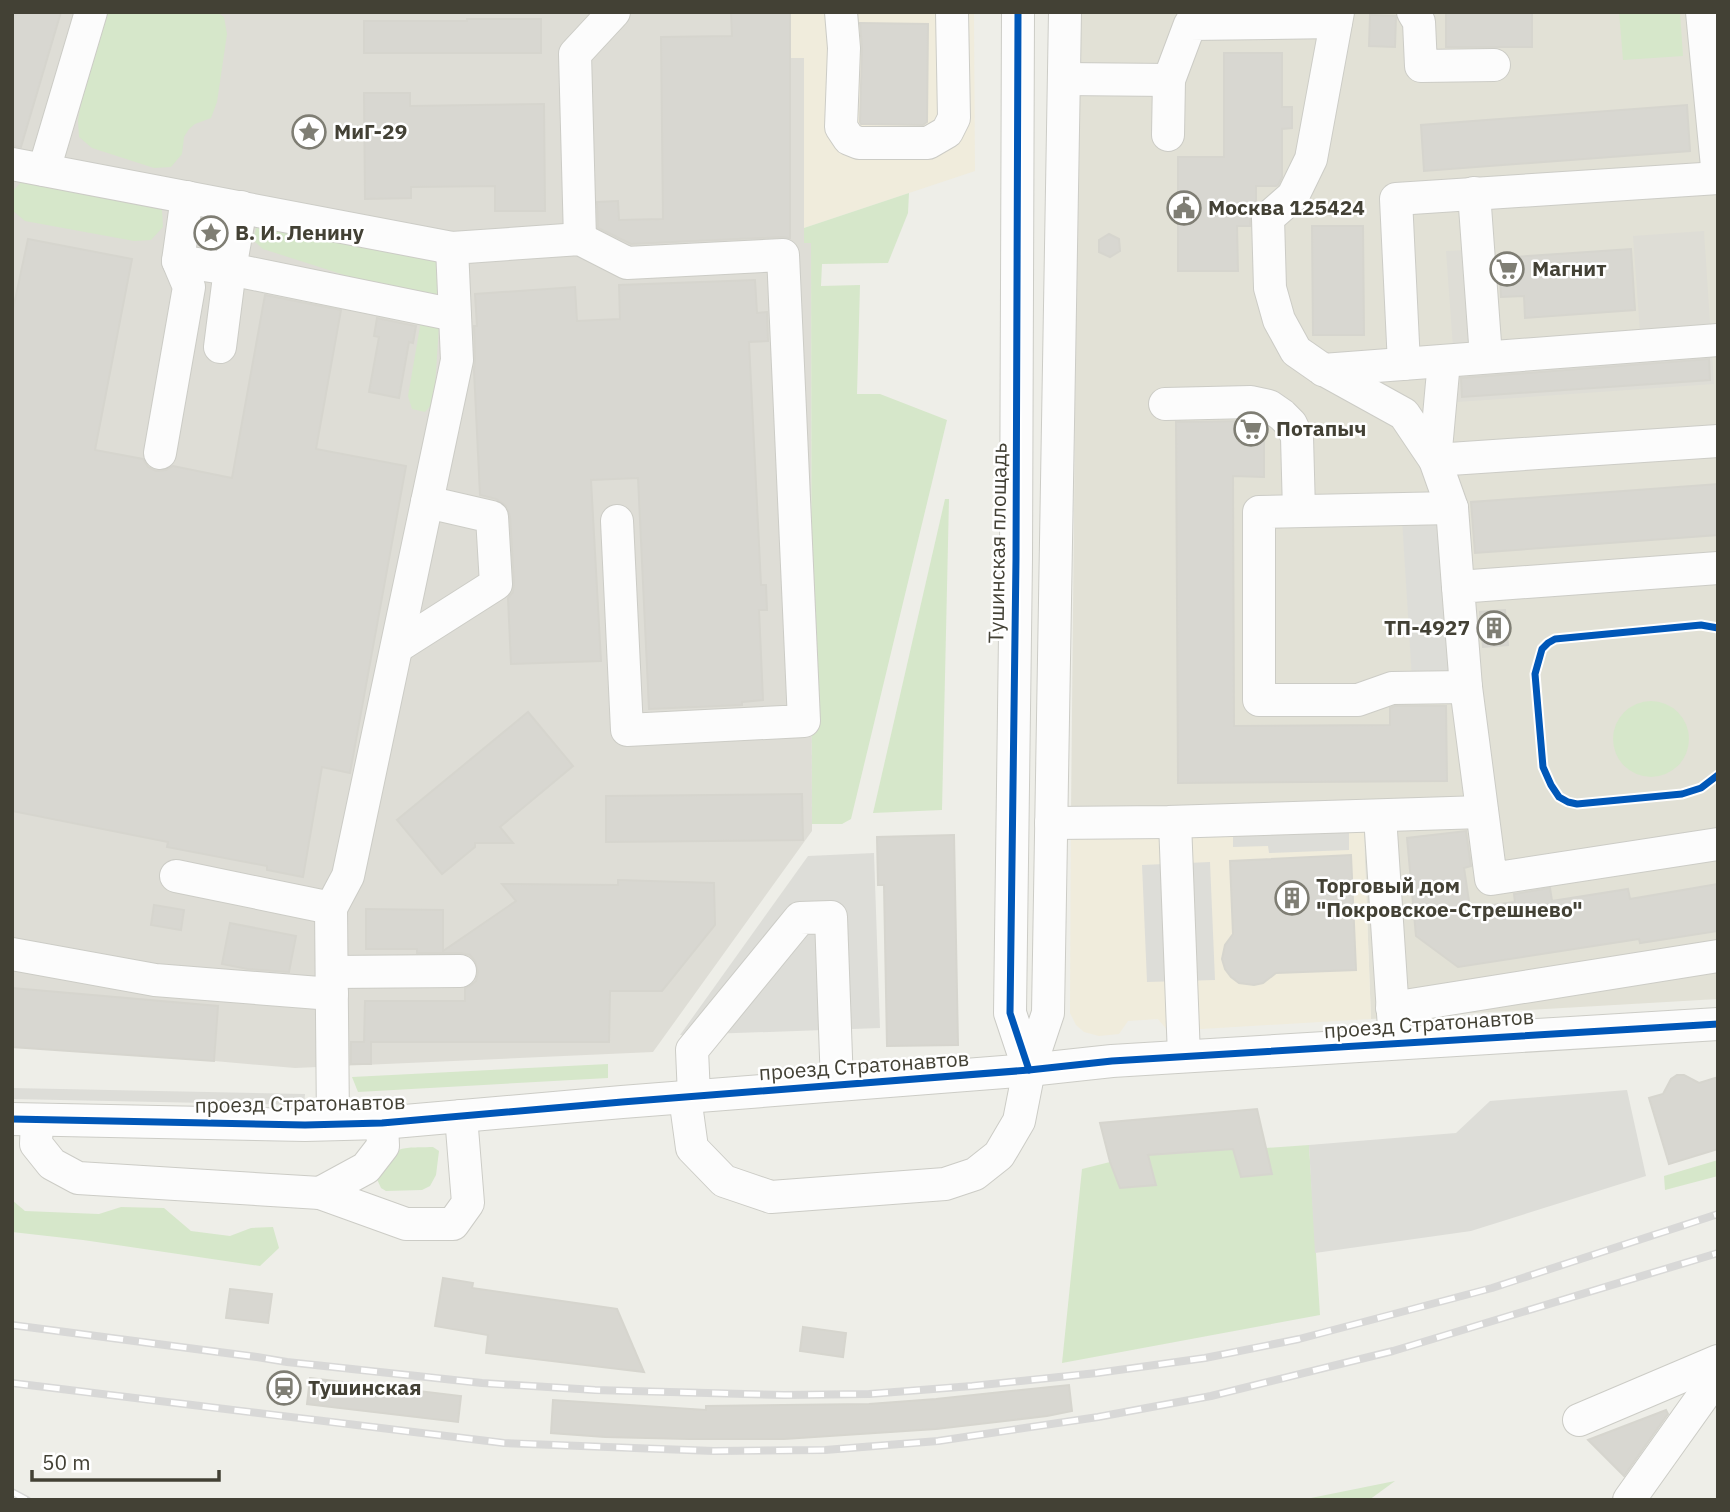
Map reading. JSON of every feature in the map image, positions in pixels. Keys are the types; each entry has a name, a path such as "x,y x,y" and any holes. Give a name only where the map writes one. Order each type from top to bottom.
{"street":[{"path":"44,170 91,12"},
{"path":"580,239 575,54 614,12"},
{"path":"841,12 844,48 841,127 849,139 859,143 928,143 947,132 954,118 952,12"},
{"name":"Тушинская площадь","path":"1018,12 1016,532 1010,1013 1029,1070"},
{"path":"837,1085 831,917 800,918 692,1050 692,1147 724,1181 771,1197 945,1184 975,1174 999,1155 1019,1121 1029,1070 1048,1013 1065,12"},
{"path":"1413,12 1419,22 1421,66 1494,65"},
{"path":"1404,363 1396,198 1718,178 1702,12"},
{"path":"1168,135 1169,80 1190,24 1249,17 1337,17 1311,159 1293,197 1268,218 1270,288 1279,320 1296,351 1323,370 1404,414 1435,460 1452,508 1466,687 1491,879 1718,845"},
{"path":"1064,79 1169,80"},
{"path":"12,164 452,248 580,239 626,263 783,255 804,721 627,730 617,521"},
{"path":"1474,193 1486,358"},
{"path":"160,453 189,287 178,261 187,197"},
{"path":"220,348 241,207"},
{"path":"332,1124 331,908 348,876 457,360 452,248"},
{"path":"178,261 455,315"},
{"path":"1323,370 1718,340"},
{"path":"1435,460 1444,361"},
{"path":"1165,404 1251,402 1269,406 1282,415 1291,424 1297,437 1298,511"},
{"path":"1435,460 1718,441"},
{"path":"397,648 496,584 492,517 427,502"},
{"path":"1452,508 1259,512 1259,700 1358,700 1392,688 1466,687"},
{"path":"1458,587 1718,568"},
{"path":"1051,823 1482,812"},
{"path":"1380,816 1395,1044"},
{"path":"1175,821 1184,1056"},
{"path":"176,876 331,908"},
{"path":"12,954 155,980 332,983 460,971"},
{"path":"1392,1008 1718,956"},
{"name":"проезд Стратонавтов","path":"25,1119 382,1123 1112,1061 1718,1024"},
{"path":"25,1119 36,1144 52,1164 78,1178 320,1193 406,1224 453,1224 468,1203 461,1116"},
{"path":"320,1193 366,1168 383,1146 382,1123"},
{"path":"1579,1420 1718,1362"},
{"path":"1629,1500 1718,1375"}],"shaded area":[{"path":"12,12 790,12 790,58 804,58 804,242 811,243 812,831 653,1052 295,1068 214,1061 218,1006 12,988"},
{"path":"790,12 974,12 975,171 804,228 804,58 790,58"},
{"path":"1079,12 1718,12 1718,999 1371,1019 1363,808 1071,812"},
{"path":"1704,231 1714,384 1457,402 1446,251 1488,249 1495,342 1640,332 1633,236"},
{"path":"1441,517 1451,676 1412,679 1402,519"},
{"path":"1363,808 1371,1019 1168,1031 1158,1019 1128,1021 1119,1034 1099,1036 1084,1032 1076,1025 1070,1013 1071,812"},
{"path":"1349,832 1349,850 1269,853 1268,846 1233,847 1233,835"},
{"path":"874,853 880,1028 680,1035 808,856"},
{"path":"1210,862 1215,980 1147,982 1142,865"},
{"path":"12,1088 305,1094 304,1105 12,1099"},
{"path":"1627,1090 1646,1176 1471,1231 1315,1253 1309,1145 1456,1133 1490,1101"}],"green space":[{"path":"98,12 217,12 224,17 227,34 217,102 211,118 189,129 184,137 182,154 171,167 154,168 92,148 79,137 78,120"},
{"path":"1619,12 1680,12 1683,56 1623,60"},
{"path":"23,180 149,198 162,210 163,227 151,240 134,241 25,221 12,210 12,192"},
{"path":"909,193 908,213 888,263 822,264 821,286 860,285 857,394 880,394 947,420 851,819 842,824 812,824 811,243 804,243 804,228"},
{"path":"268,224 436,254 443,265 434,402 425,412 412,409 408,396 423,309 416,298 263,249 253,240 256,228"},
{"path":"945,499 949,499 942,810 873,813"},
{"path":"1644,701 1658,701 1672,707 1683,718 1689,739 1686,754 1678,766 1658,777 1644,777 1630,771 1619,760 1613,746 1613,732 1619,718 1630,707"},
{"path":"608,1064 608,1078 358,1092 352,1077"},
{"path":"1309,1145 1320,1315 1062,1363 1082,1169 1110,1162 1120,1188 1155,1185 1148,1155 1233,1149 1241,1177 1272,1174 1266,1148"},
{"path":"433,1147 439,1151 436,1175 430,1186 422,1190 386,1191 381,1188 376,1177 398,1150"},
{"path":"1718,1160 1718,1176 1665,1190 1664,1176"},
{"path":"12,1200 25,1211 99,1214 121,1207 164,1208 191,1231 230,1236 251,1228 273,1227 279,1248 260,1266 12,1232"},
{"path":"1395,1481 1369,1500 1301,1500"}],"building":[{"path":"12,12 61,12 21,147 12,146"},
{"path":"731,12 790,12 790,238 631,244 598,228 597,202 618,201 619,220 663,219 661,37 732,36"},
{"path":"1446,12 1532,12 1532,47 1446,47"},
{"path":"1370,15 1396,16 1395,47 1369,46"},
{"path":"541,19 541,53 364,53 364,21"},
{"path":"860,23 928,24 927,122 923,125 861,124"},
{"path":"1224,53 1282,53 1282,107 1292,107 1292,128 1282,129 1282,177 1276,186 1256,186 1256,204 1251,211 1250,226 1237,226 1238,271 1178,271 1178,157 1224,157"},
{"path":"364,93 410,93 410,106 544,104 545,211 495,211 495,186 411,187 411,198 365,199"},
{"path":"1687,105 1690,151 1424,171 1421,125"},
{"path":"1312,226 1363,226 1364,335 1313,335"},
{"path":"1109,234 1119,239 1120,251 1110,257 1099,252 1099,240"},
{"path":"28,239 132,259 95,450 143,459 148,467 156,471 173,466 232,478 265,295 341,310 316,449 406,466 350,773 322,767 303,877 267,870 267,866 167,847 168,842 12,811 12,314"},
{"path":"1631,249 1635,310 1525,318 1524,296 1501,297 1499,258"},
{"path":"755,280 757,313 767,312 768,341 749,342 761,585 766,585 767,610 759,610 763,700 742,702 742,705 649,709 638,478 591,480 601,661 511,664 508,598 513,592 514,583 510,516 505,505 496,499 480,495 474,370 474,326 477,326 475,294 575,287 577,321 620,319 619,285"},
{"path":"377,318 416,326 413,343 409,342 399,398 369,392 379,337 374,336"},
{"path":"1709,359 1710,380 1462,397 1461,378"},
{"path":"1250,421 1264,425 1264,477 1233,476 1234,726 1390,725 1390,708 1395,706 1446,706 1447,781 1178,783 1176,422"},
{"path":"1718,484 1718,535 1475,553 1471,502"},
{"name":"ТП-4927","path":"1505,610 1508,645 1483,647 1480,612"},
{"path":"528,712 573,766 500,827 513,843 475,843 475,847 442,874 397,820"},
{"path":"802,794 803,840 606,842 606,796"},
{"path":"1466,831 1471,866 1464,868 1470,908 1515,902 1514,894 1550,888 1552,901 1628,889 1630,899 1718,884 1718,931 1640,943 1639,939 1458,967 1416,936 1407,838"},
{"path":"954,835 958,1045 887,1046 884,885 878,885 877,837"},
{"name":"Торговый дом \"Покровское-Стрешнево\"","path":"1351,855 1356,970 1276,973 1263,983 1254,985 1239,983 1231,977 1222,959 1225,945 1233,934 1230,861"},
{"path":"618,880 714,883 715,925 662,991 610,991 609,1042 371,1042 371,1064 351,1064 351,1042 364,1042 365,1001 465,1001 465,988 476,981 478,972 470,955 461,953 417,953 417,949 366,949 366,909 443,910 443,951 516,901 502,884 618,885"},
{"path":"154,905 184,910 181,930 151,925"},
{"path":"230,923 296,936 289,972 222,964"},
{"path":"12,988 218,1006 214,1061 12,1047"},
{"path":"1684,1075 1699,1083 1718,1077 1718,1149 1669,1164 1649,1098 1663,1094 1671,1079"},
{"path":"1257,1109 1272,1174 1241,1177 1233,1149 1148,1155 1156,1185 1120,1188 1100,1123"},
{"path":"443,1278 473,1283 472,1288 617,1309 644,1372 486,1353 488,1335 435,1326"},
{"path":"230,1289 272,1294 268,1323 226,1318"},
{"path":"803,1327 846,1333 843,1357 800,1351"},
{"path":"310,1378 461,1396 458,1422 307,1404"},
{"path":"1069,1385 1072,1411 936,1429 784,1439 605,1437 551,1433 553,1400 706,1410 706,1406 869,1404"},
{"path":"1666,1410 1668,1414 1624,1476 1588,1440"}],"railway":[{"path":"12,1325 287,1362 482,1383 595,1390 784,1395 869,1394 1097,1373 1205,1358 1299,1339 1492,1288 1718,1214"},
{"path":"12,1383 504,1443 714,1451 825,1450 938,1441 1098,1417 1211,1396 1393,1351 1718,1253"},
{"path":"12,1492 27,1500"}],"cycle path":[{"path":"1018,12 1016,559 1010,1013 1029,1070"},
{"path":"1718,628 1701,625 1555,639 1542,649 1535,674 1543,767 1559,797 1568,802 1577,804 1682,794 1701,788 1718,775"},
{"path":"12,1119 305,1125 382,1123 1112,1061 1718,1024"}],"place":[{"name":"МиГ-29","path":"309,132"},
{"name":"Москва 125424","path":"1184,208"},
{"name":"В. И. Ленину","path":"211,233"},
{"name":"Магнит","path":"1507,269"},
{"name":"Потапыч","path":"1251,429"},
{"name":"ТП-4927","path":"1494,628"},
{"name":"Торговый дом \"Покровское-Стрешнево\"","path":"1292,898"},
{"name":"Тушинская","path":"284,1388"}]}
